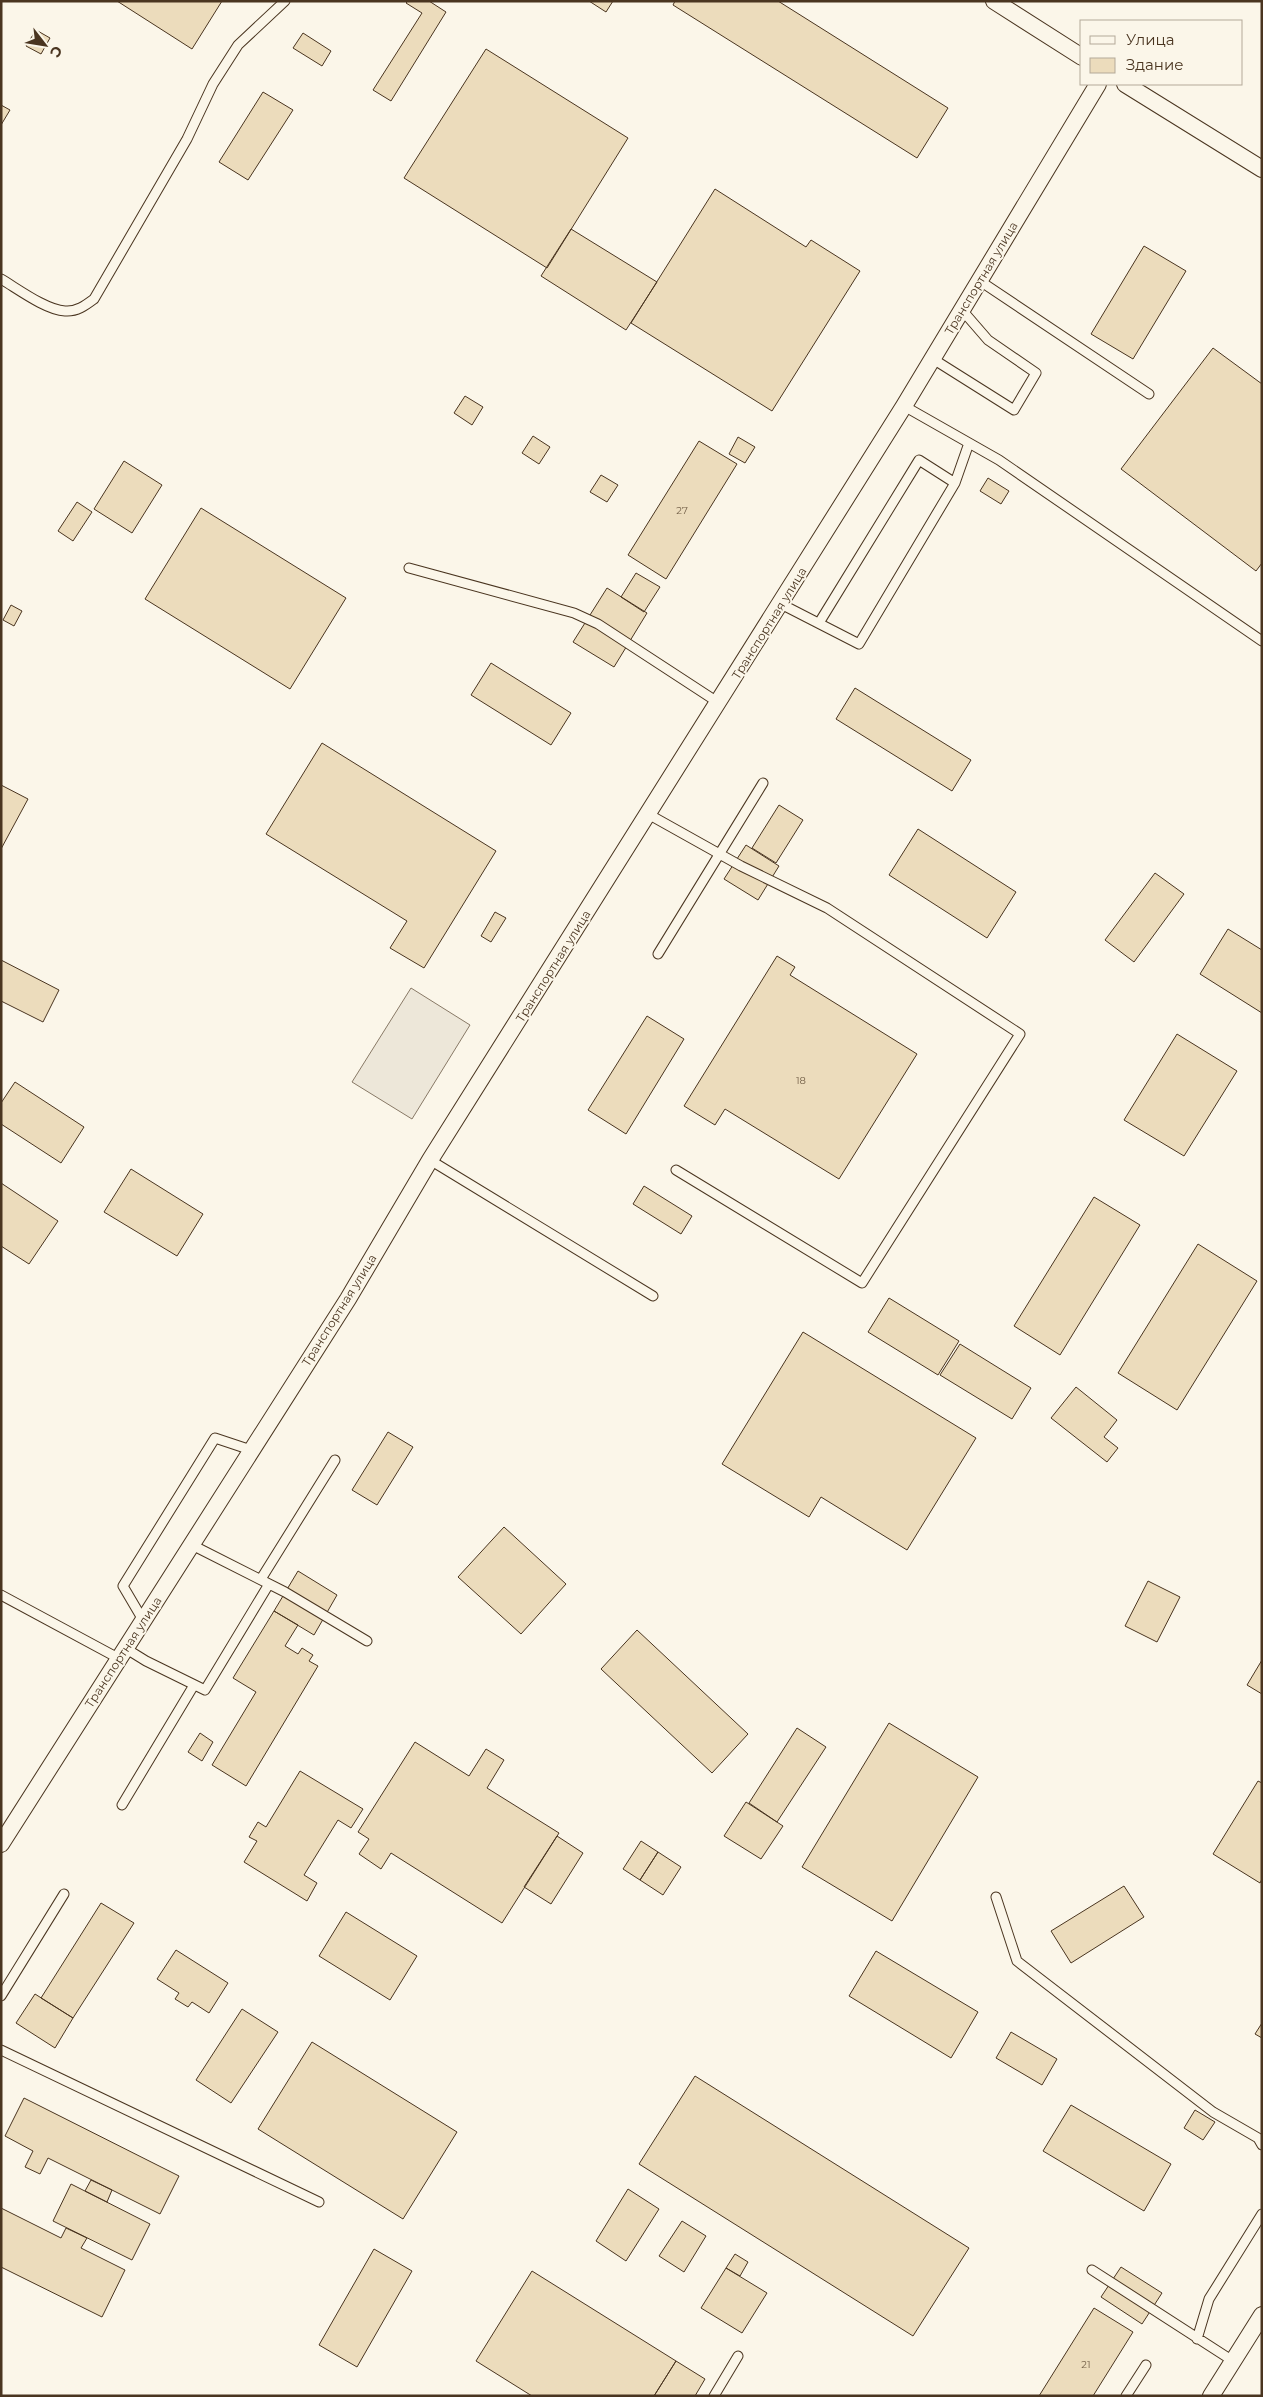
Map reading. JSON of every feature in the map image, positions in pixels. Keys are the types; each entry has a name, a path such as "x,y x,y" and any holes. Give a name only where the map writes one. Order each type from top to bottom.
{"street":[{"path":"994,1 1080,56"},
{"name":"Транспортная улица","path":"1,1844 348,1299 430,1160 904,406 1097,85"},
{"path":"1127,85 1262,169"},
{"path":"1211,2396 1262,2314"}],"lane":[{"path":"1,279 44,304 66,311 83,308 94,299 188,138 214,84 238,45 285,1"},
{"path":"980,281 1149,394"},
{"path":"933,359 1014,410 1028,387 1036,372 988,340 962,310"},
{"path":"904,406 999,460 1262,641"},
{"path":"781,604 859,644 955,483 969,443"},
{"path":"819,623 919,460 955,483"},
{"path":"409,568 574,613 598,624 719,703"},
{"path":"658,954 763,782"},
{"path":"648,814 719,854 827,908 1020,1034 862,1283 676,1170"},
{"path":"430,1160 653,1296"},
{"path":"143,1620 124,1586 216,1438 251,1450"},
{"path":"261,1579 335,1460"},
{"path":"192,1545 261,1579 367,1641"},
{"path":"2,1598 121,1653 146,1661 205,1690 270,1584"},
{"path":"122,1805 194,1685"},
{"path":"1,1996 64,1894"},
{"path":"996,1897 1017,1961 1213,2112 1261,2138"},
{"path":"1,2050 319,2202"},
{"path":"1198,2339 1209,2299 1262,2214"},
{"path":"1092,2270 1233,2361"},
{"path":"714,2396 738,2356"},
{"path":"1126,2396 1146,2364"}],"shaded area":[{"path":"411,988 470,1025 412,1119 352,1082"}],"building":[{"path":"117,1 222,1 192,49"},
{"path":"408,1 429,1 446,12 391,101 373,90 422,13 406,3"},
{"path":"589,1 613,1 606,12"},
{"path":"675,1 778,1 948,108 917,158 673,5"},
{"path":"36,30 50,38 41,54 26,46"},
{"path":"303,33 331,51 322,66 293,48"},
{"path":"486,49 628,138 547,268 404,178"},
{"path":"263,92 293,110 248,180 219,162"},
{"path":"1,105 10,110 1,125"},
{"path":"715,189 806,247 811,240 860,271 772,411 631,323"},
{"path":"571,229 657,282 626,330 541,276"},
{"path":"1144,246 1186,271 1133,359 1091,334"},
{"path":"1213,348 1262,384 1262,563 1256,571 1121,469"},
{"path":"465,396 483,407 472,425 454,413"},
{"path":"533,436 550,447 539,464 522,453"},
{"path":"738,437 755,447 745,463 729,454"},
{"path":"699,441 737,464 666,579 628,555"},
{"path":"124,461 162,485 132,533 94,509"},
{"path":"601,475 618,485 607,502 590,492"},
{"path":"988,478 1009,491 1001,504 980,491"},
{"path":"77,502 92,512 73,541 58,531"},
{"path":"201,508 346,598 290,689 145,599"},
{"path":"636,573 660,587 644,612 621,597"},
{"path":"607,588 647,613 614,667 573,642"},
{"path":"11,605 22,611 14,626 3,620"},
{"path":"491,663 571,713 551,745 471,695"},
{"path":"855,688 971,760 952,791 836,719"},
{"path":"322,743 496,851 424,968 390,948 407,921 266,834"},
{"path":"1,785 28,799 1,849"},
{"path":"779,805 803,820 776,863 752,848"},
{"path":"918,829 1016,892 987,938 889,875"},
{"path":"746,845 779,866 758,900 724,879"},
{"path":"1155,873 1184,894 1134,962 1105,940"},
{"path":"495,912 506,918 491,942 481,936"},
{"path":"1228,929 1262,950 1262,1013 1200,974"},
{"path":"777,956 795,967 790,975 917,1054 839,1179 725,1109 715,1125 684,1106"},
{"path":"1,960 59,990 43,1022 1,1001"},
{"path":"647,1016 684,1039 626,1134 588,1110"},
{"path":"1177,1034 1237,1071 1184,1156 1124,1120"},
{"path":"15,1082 84,1127 61,1163 1,1124 1,1103"},
{"path":"131,1169 203,1214 177,1256 104,1212"},
{"path":"1,1183 58,1221 29,1264 1,1246"},
{"path":"644,1186 692,1216 681,1234 633,1204"},
{"path":"1094,1197 1140,1225 1060,1355 1014,1326"},
{"path":"1198,1244 1257,1281 1177,1410 1118,1373"},
{"path":"889,1298 959,1341 938,1375 868,1332"},
{"path":"803,1332 976,1438 907,1550 821,1497 809,1517 722,1464"},
{"path":"960,1344 1031,1388 1012,1419 940,1375"},
{"path":"1076,1387 1117,1420 1104,1437 1118,1448 1107,1462 1051,1418"},
{"path":"388,1432 413,1447 377,1505 352,1490"},
{"path":"504,1527 566,1584 521,1634 458,1577"},
{"path":"298,1571 337,1595 314,1635 274,1611"},
{"path":"1148,1581 1180,1597 1157,1642 1125,1626"},
{"path":"274,1611 298,1625 285,1646 298,1654 302,1648 313,1655 309,1661 318,1666 246,1786 212,1765 256,1692 233,1678"},
{"path":"637,1630 748,1734 712,1773 601,1669"},
{"path":"1262,1660 1262,1694 1247,1685"},
{"path":"889,1723 978,1777 892,1921 802,1867"},
{"path":"797,1728 826,1747 777,1822 749,1803"},
{"path":"200,1733 213,1742 202,1761 188,1752"},
{"path":"415,1742 469,1776 486,1749 504,1760 487,1788 559,1833 502,1923 391,1853 381,1869 359,1854 369,1839 358,1832"},
{"path":"300,1771 363,1809 351,1828 338,1820 304,1875 317,1883 307,1901 244,1862 257,1841 249,1837 258,1822 266,1827"},
{"path":"1258,1781 1262,1783 1262,1879 1260,1883 1213,1854"},
{"path":"746,1802 783,1826 761,1859 724,1836"},
{"path":"557,1836 583,1853 551,1904 524,1887"},
{"path":"641,1841 658,1852 640,1880 623,1869"},
{"path":"658,1852 681,1867 663,1895 640,1880"},
{"path":"1124,1886 1144,1917 1071,1963 1051,1931"},
{"path":"101,1903 134,1923 73,2018 41,1998"},
{"path":"346,1912 417,1956 390,2000 319,1956"},
{"path":"176,1950 228,1983 209,2013 192,2002 188,2007 175,1999 179,1993 157,1979"},
{"path":"876,1951 978,2012 951,2058 849,1996"},
{"path":"35,1994 73,2018 55,2048 16,2023"},
{"path":"242,2009 278,2032 231,2103 196,2080"},
{"path":"1262,2023 1262,2038 1255,2034"},
{"path":"1011,2032 1057,2059 1042,2085 996,2058"},
{"path":"312,2042 457,2132 403,2219 258,2129"},
{"path":"695,2076 969,2248 913,2336 639,2164"},
{"path":"24,2098 179,2176 160,2214 48,2158 40,2174 25,2167 33,2151 5,2136"},
{"path":"1071,2105 1171,2164 1144,2211 1043,2151"},
{"path":"1195,2110 1215,2122 1203,2140 1184,2128"},
{"path":"91,2180 112,2190 107,2202 85,2191"},
{"path":"71,2184 150,2224 132,2260 53,2221"},
{"path":"628,2189 659,2209 626,2261 596,2241"},
{"path":"1,2208 61,2238 66,2228 87,2238 81,2248 125,2270 102,2317 1,2267"},
{"path":"682,2221 706,2236 684,2272 659,2256"},
{"path":"374,2249 412,2271 357,2367 319,2345"},
{"path":"735,2254 748,2262 740,2276 726,2268"},
{"path":"1121,2267 1162,2293 1142,2324 1101,2297"},
{"path":"726,2268 767,2293 742,2333 701,2308"},
{"path":"532,2271 676,2361 654,2396 532,2396 476,2361"},
{"path":"1094,2308 1133,2332 1093,2396 1039,2396"},
{"path":"676,2361 705,2379 695,2396 654,2396"}]}
